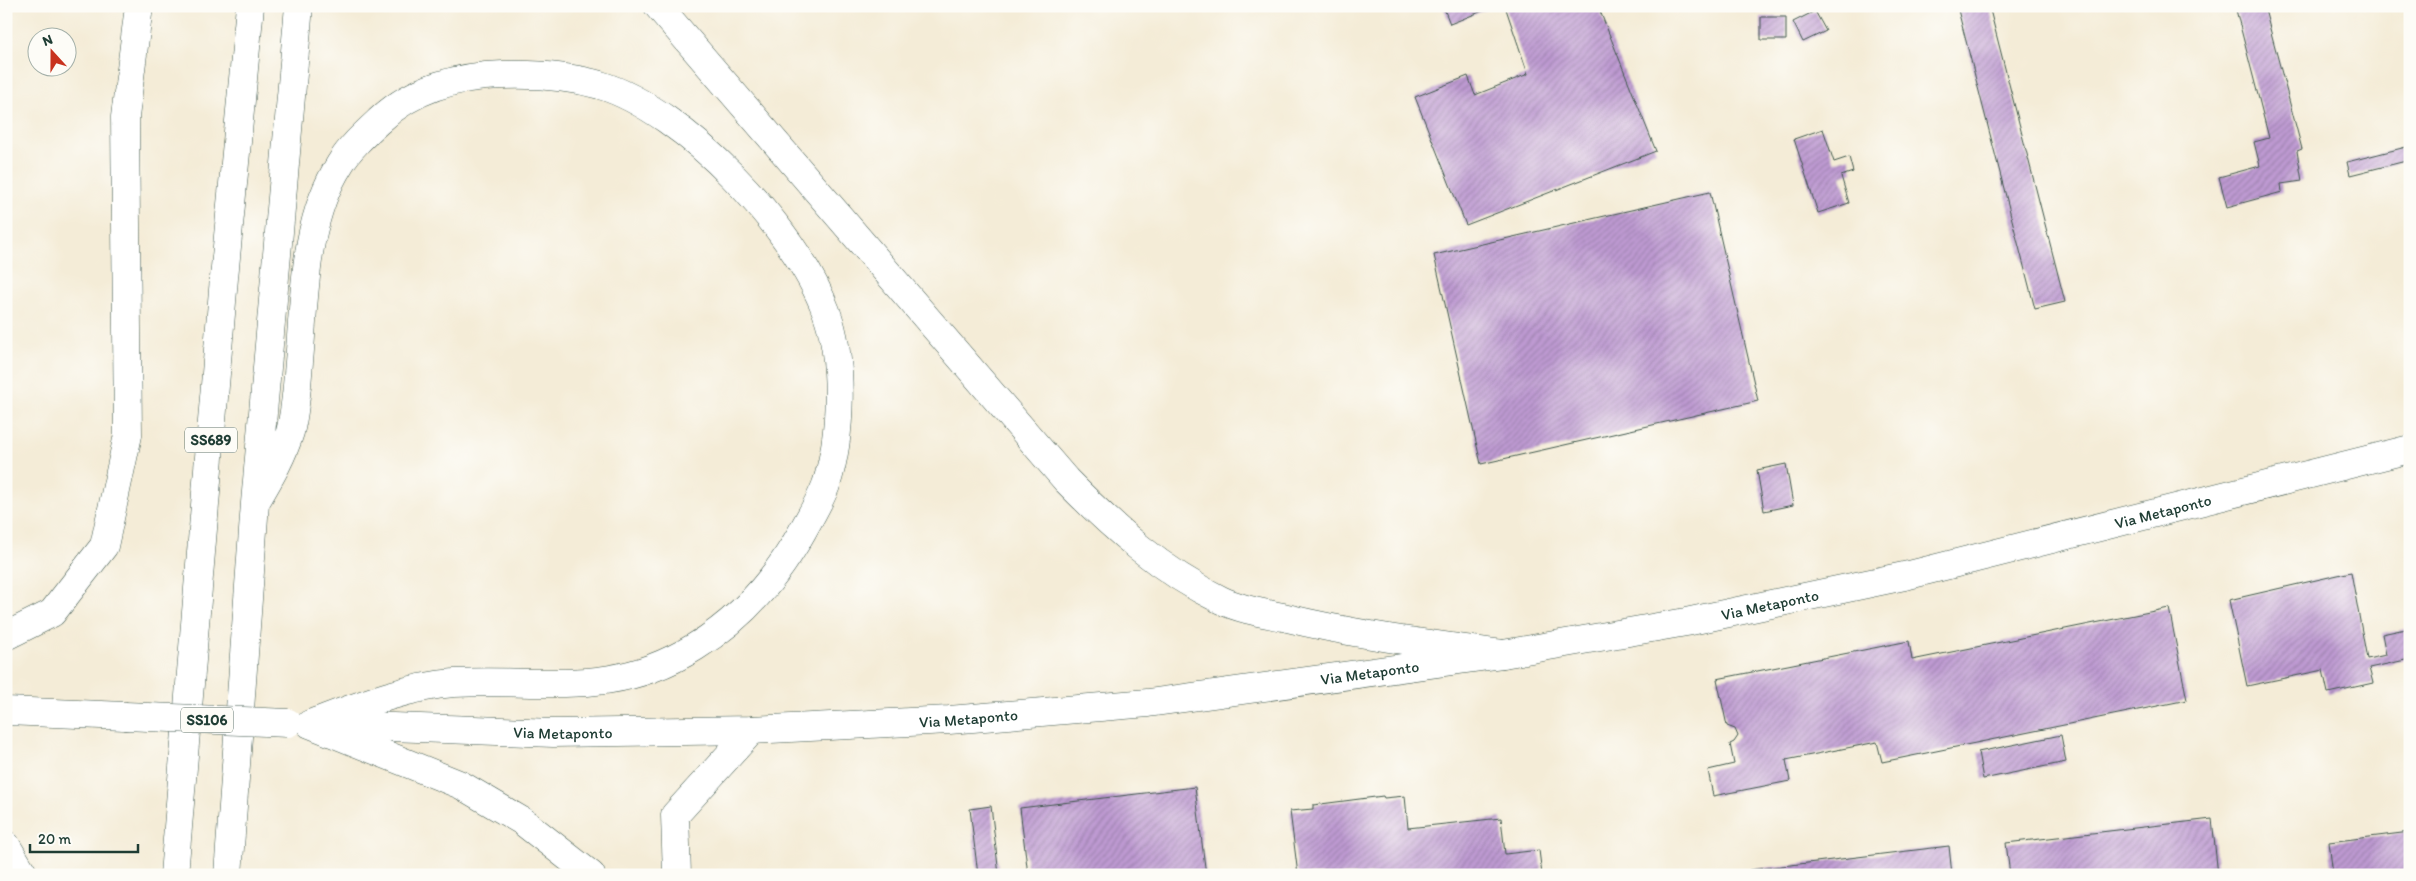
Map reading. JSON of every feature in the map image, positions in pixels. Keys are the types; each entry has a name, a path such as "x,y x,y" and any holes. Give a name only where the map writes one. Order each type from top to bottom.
{"main road":[{"path":"6,636 52,613 104,546 128,435 125,117 139,6"},
{"name":"SS689","path":"174,875 250,6"},
{"name":"SS689","path":"228,875 255,503 299,6"},
{"path":"658,6 1066,480 1109,523 1146,553 1183,580 1223,601 1335,630 1503,654"},
{"path":"255,503 281,458 291,426 297,389 307,263 315,225 339,165 361,138 385,115 413,95 446,83 483,76 568,77 604,86 642,104 703,148 763,210 790,244 826,311 835,344 839,381 833,453 826,486 790,553 764,590 730,622 693,648 627,677 583,684 453,684 417,689 299,724"},
{"name":"Via Metaponto","path":"299,724 553,733 752,730 949,720 1148,703 1503,654 1686,622 1909,576 2410,450"},
{"name":"SS106","path":"6,711 299,724"},
{"path":"299,724 461,785 522,821 590,875"},
{"path":"677,875 675,815 752,730"},
{"path":"6,845 24,875"}],"building":[{"path":"1443,6 1495,6 1450,24"},
{"path":"1505,6 1598,6 1656,151 1466,225 1415,97 1468,76 1475,95 1528,74"},
{"path":"1957,6 1989,6 2065,302 2035,309"},
{"path":"2235,6 2264,6 2302,149 2297,151 2302,181 2281,184 2282,192 2227,207 2219,177 2260,166 2254,142 2269,138"},
{"path":"1815,11 1826,31 1803,42 1793,22"},
{"path":"1761,17 1786,17 1786,40 1761,40"},
{"path":"1823,129 1834,162 1849,157 1853,172 1841,176 1849,203 1818,213 1794,139"},
{"path":"2410,146 2410,160 2350,175 2347,162"},
{"path":"1710,192 1758,401 1481,464 1434,255"},
{"path":"1786,464 1793,505 1764,511 1757,470"},
{"path":"2351,572 2367,659 2386,655 2382,634 2410,628 2410,659 2369,668 2373,683 2328,693 2323,670 2247,686 2229,600"},
{"path":"2169,608 2187,700 1882,762 1877,742 1786,760 1790,781 1713,796 1708,770 1734,764 1730,744 1738,736 1735,729 1727,726 1717,679 1909,641 1912,660"},
{"path":"2061,735 2066,762 1983,779 1978,752"},
{"path":"1195,787 1206,875 1028,875 1020,808"},
{"path":"1383,796 1384,798 1405,796 1408,828 1501,818 1505,854 1539,850 1542,875 1298,875 1290,811 1313,809 1313,805"},
{"path":"991,806 999,875 978,875 970,809"},
{"path":"2212,819 2218,875 2010,875 2006,843"},
{"path":"2410,832 2410,875 2333,875 2329,842"},
{"path":"1949,846 1952,875 1750,875 1749,870"}]}
